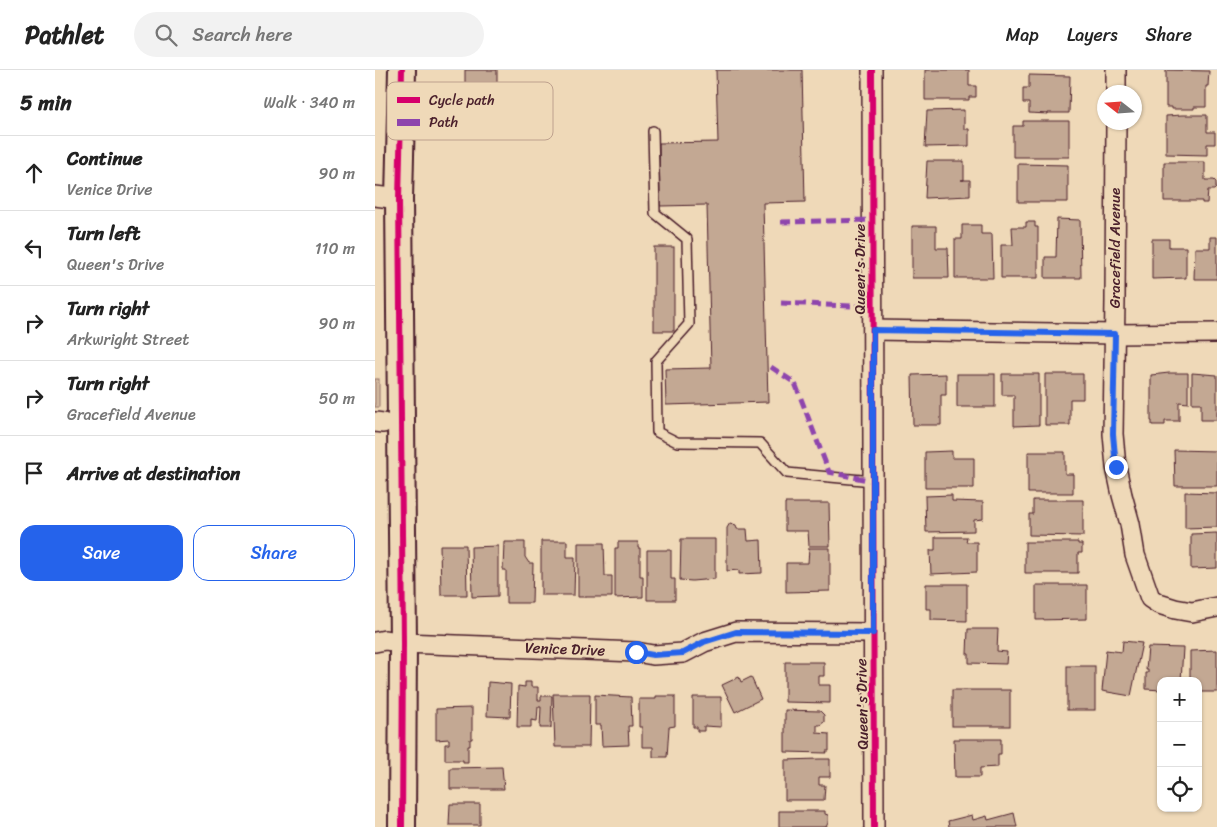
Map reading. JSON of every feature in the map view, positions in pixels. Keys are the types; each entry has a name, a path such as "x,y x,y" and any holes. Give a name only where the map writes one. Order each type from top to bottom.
{"street":[{"name":"Queen's Drive","path":"872,70 874,827"},
{"path":"1116,70 1116,85"},
{"name":"Gracefield Avenue","path":"1116,130 1113,434 1116,467 1130,524 1135,555 1150,598 1159,604 1192,612 1217,607"},
{"path":"394,140 387,197 403,643 401,827"},
{"path":"873,330 1115,334 1217,333"},
{"name":"Venice Drive","path":"375,642 385,640 403,643 636,652 653,655 683,653 704,642 736,632 873,633"}],"lane":[{"path":"653,131 655,213 687,239 689,324 656,361 657,432 677,442 760,443 787,473 873,481"}],"shaded area":[{"path":"375,379 379,379 379,407 375,407"}],"building":[{"path":"465,70 497,70 497,82 465,82"},
{"path":"716,70 802,70 805,202 763,203 768,402 666,405 665,369 711,368 707,205 660,206 659,143 718,142"},
{"path":"925,70 969,70 969,86 976,86 976,97 969,97 969,100 925,100"},
{"path":"1166,70 1209,71 1208,86 1206,86 1206,107 1172,109 1172,107 1166,107"},
{"path":"1029,75 1070,76 1069,113 1029,113 1029,103 1023,103 1023,88 1029,88"},
{"path":"964,110 964,129 969,129 969,146 925,147 927,111"},
{"path":"1207,115 1207,132 1215,132 1215,144 1207,144 1207,155 1166,154 1166,116"},
{"path":"1023,121 1069,121 1069,157 1013,157 1013,126 1023,126"},
{"path":"927,161 964,161 964,180 970,180 970,196 925,198"},
{"path":"1164,162 1205,162 1205,180 1214,180 1216,182 1214,190 1208,190 1207,203 1202,203 1202,201 1164,201"},
{"path":"1018,164 1068,165 1068,202 1018,202"},
{"path":"1057,219 1080,220 1081,278 1045,278 1045,257 1056,257"},
{"path":"1026,222 1035,222 1035,227 1038,227 1038,278 1001,278 1001,245 1013,245 1012,227 1026,227"},
{"path":"962,225 981,225 981,234 992,234 993,278 955,278 955,239 962,239"},
{"path":"912,226 936,226 936,248 948,248 949,278 912,278"},
{"path":"1210,237 1217,237 1217,279 1194,279 1195,248 1210,248"},
{"path":"1152,239 1169,239 1169,247 1186,247 1186,278 1152,279"},
{"path":"654,247 674,247 674,331 654,331"},
{"path":"1188,373 1188,403 1179,402 1179,421 1165,421 1165,425 1152,425 1151,375"},
{"path":"1192,373 1217,375 1217,420 1201,420 1201,403 1192,403"},
{"path":"946,374 946,395 941,395 941,425 913,425 912,375"},
{"path":"957,374 995,374 995,407 957,407"},
{"path":"1002,374 1039,374 1039,425 1014,426 1014,395 1002,395"},
{"path":"1045,374 1083,374 1083,399 1070,399 1070,425 1045,425"},
{"path":"1174,450 1217,451 1217,486 1175,486"},
{"path":"952,451 952,458 974,458 974,488 925,488 925,452"},
{"path":"1028,452 1065,452 1065,474 1073,474 1073,493 1028,493"},
{"path":"1185,492 1217,493 1217,527 1185,528"},
{"path":"952,495 952,501 983,502 983,519 974,520 974,531 926,532 925,496"},
{"path":"1033,500 1083,500 1083,536 1029,535 1029,514 1033,514"},
{"path":"785,503 829,503 830,546 809,546 808,531 785,531"},
{"path":"730,523 736,525 737,529 747,529 748,541 761,540 762,573 739,574 739,570 727,571 727,528"},
{"path":"1217,533 1217,568 1191,569 1191,534"},
{"path":"935,537 967,537 966,542 977,542 977,572 931,574 930,550 935,550"},
{"path":"681,539 715,539 715,579 680,580"},
{"path":"541,541 567,541 567,557 575,557 574,595 541,595"},
{"path":"504,542 525,542 525,557 529,563 533,563 532,603 506,603 506,570 503,570"},
{"path":"618,542 638,542 638,548 640,548 640,576 643,576 643,597 615,598 615,548 618,548"},
{"path":"1025,542 1078,542 1078,544 1082,544 1082,553 1078,553 1078,573 1025,573"},
{"path":"578,543 604,543 605,576 612,576 612,597 578,597"},
{"path":"440,545 466,545 467,595 441,595"},
{"path":"498,546 498,596 472,597 471,547"},
{"path":"809,548 830,548 830,591 786,592 786,563 808,563"},
{"path":"647,550 671,550 671,579 675,579 675,600 647,600"},
{"path":"926,584 967,584 967,621 931,620 931,609 926,609"},
{"path":"1036,585 1087,585 1087,619 1036,620"},
{"path":"968,629 998,629 997,651 1007,652 1006,664 969,663 969,654 967,654"},
{"path":"1123,641 1142,643 1131,696 1102,691 1106,650 1122,652"},
{"path":"1148,647 1183,648 1181,677 1157,677 1157,690 1146,689 1146,673 1148,673 1148,670 1146,670"},
{"path":"1217,650 1217,692 1202,692 1202,677 1190,677 1190,651"},
{"path":"785,662 824,662 824,676 819,676 819,685 830,685 830,703 785,702"},
{"path":"1067,666 1095,666 1095,710 1067,710"},
{"path":"739,677 741,682 751,677 761,699 735,712 722,685"},
{"path":"488,682 511,684 510,717 487,716"},
{"path":"525,682 531,682 531,687 538,687 538,700 541,700 541,696 552,696 551,728 540,728 541,707 538,707 537,721 531,720 531,727 517,727 518,686 525,687"},
{"path":"952,690 1010,690 1010,726 952,726"},
{"path":"553,694 590,694 589,747 555,747"},
{"path":"595,695 631,697 632,726 628,726 629,745 602,746 601,725 595,725"},
{"path":"656,696 675,696 675,726 669,727 667,757 653,757 653,747 642,747 642,727 639,727 639,699 656,699"},
{"path":"693,697 721,697 721,727 704,726 704,731 697,731 697,727 693,727"},
{"path":"472,708 472,739 470,739 470,746 468,746 468,762 463,762 463,760 445,760 445,744 449,744 449,739 436,740 436,709"},
{"path":"785,710 820,711 824,715 824,722 817,725 817,733 829,734 829,751 826,751 827,753 785,752"},
{"path":"954,739 1001,739 1001,754 998,754 998,767 980,768 980,777 955,777"},
{"path":"830,759 830,777 819,777 819,785 825,785 824,800 785,800 785,760"},
{"path":"502,767 504,789 450,789 450,768"},
{"path":"450,804 480,804 480,825 449,825"},
{"path":"779,811 825,811 825,814 828,815 828,823 826,827 779,827"},
{"path":"1014,813 1017,827 949,827 948,821 972,815 973,820 987,816 988,820"}],"marked path":[{"path":"781,222 872,220"},
{"path":"781,303 873,307"},
{"path":"771,367 795,383 829,472 873,481"}],"cycle path":[{"path":"402,70 402,82"},
{"path":"872,70 874,827"},
{"path":"400,140 399,199 403,643 402,827"}],"route":[{"path":"636,652 653,655 683,653 704,642 736,632 873,633 873,330 1115,334 1113,434 1116,467"}]}
